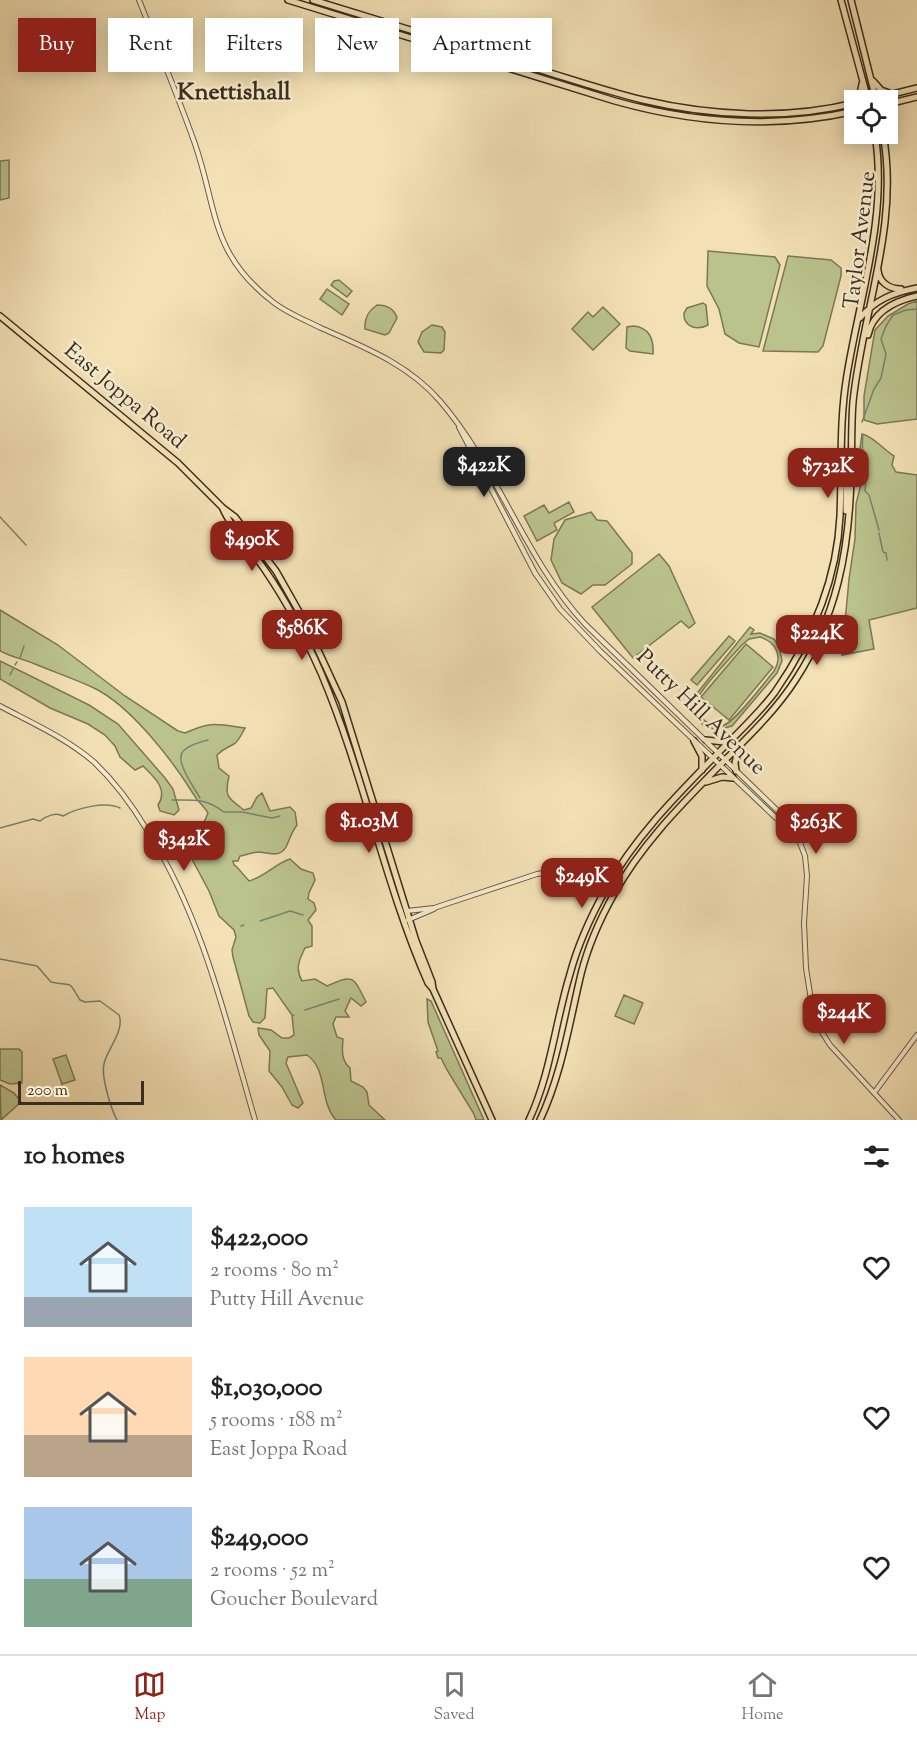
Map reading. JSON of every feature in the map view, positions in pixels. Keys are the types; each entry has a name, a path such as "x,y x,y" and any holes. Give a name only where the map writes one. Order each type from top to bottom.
{"main road":[{"path":"288,0 411,38"},
{"path":"313,0 411,30"},
{"path":"841,0 865,90"},
{"path":"851,0 874,90"},
{"path":"521,72 645,109 708,119 776,121 844,113"},
{"path":"549,72 654,103 718,111 785,113 844,104"},
{"path":"870,75 881,90"},
{"path":"861,90 863,80"},
{"path":"586,92 589,84"},
{"path":"898,92 917,88"},
{"path":"898,102 917,98"},
{"name":"Taylor Avenue","path":"840,473 845,389 876,218 879,167 876,144"},
{"name":"Taylor Avenue","path":"862,350 878,263 887,195 888,167 885,144"},
{"path":"878,263 879,275 887,285 895,289 914,288"},
{"path":"858,319 871,305 893,294 914,288"},
{"path":"540,1120 559,1070 585,963 614,894 645,847 701,783 739,746 785,694 814,647 838,586 844,560 848,527 853,402 862,350 876,316 894,303 917,296"},
{"name":"East Joppa Road","path":"0,316 162,449 235,517 280,578 329,671 356,745 407,911 406,921"},
{"path":"529,1120 552,1056 566,987 577,952 592,914 620,865 642,835 775,692 806,641 818,616 827,588 837,542 840,518 840,473 845,473 846,478 848,527"},
{"name":"East Joppa Road","path":"223,508 229,522 273,582 297,623 321,674 344,733 406,921 433,989 492,1120"},
{"path":"273,582 280,578"},
{"path":"321,674 329,671"},
{"path":"706,740 724,742 733,738"},
{"path":"694,741 702,756 702,770"},
{"path":"736,771 735,756 739,746"},
{"path":"701,783 722,777 733,778"}],"street":[{"name":"Putty Hill Avenue","path":"139,0 195,145 217,230 242,274 262,294 281,308 377,353 405,369 432,393 468,436 537,561 566,602 585,624 781,814 789,826"},
{"name":"Putty Hill Avenue","path":"457,424 535,573 552,597 581,632 733,778 776,818 789,826"},
{"path":"0,706 58,736 94,762 128,801 155,842 180,888 201,941 255,1120"},
{"path":"789,826 802,848 807,866 805,952 808,987 815,1019 830,1045 899,1120"},
{"path":"406,921 434,908 552,871 576,875 614,894"},
{"path":"407,911 434,908"},
{"path":"874,1093 917,1037"}],"green space":[{"path":"9,160 9,198 0,200 0,161"},
{"path":"708,251 775,257 780,265 759,347 739,343 725,334 719,309 707,286"},
{"path":"788,256 831,260 841,268 823,346 818,352 763,351"},
{"path":"339,280 352,291 347,297 331,285 334,281"},
{"path":"327,289 349,304 342,315 320,299"},
{"path":"917,301 917,419 877,424 864,420 864,396 875,330 888,316"},
{"path":"703,303 706,305 708,325 695,328 688,325 684,318 687,308"},
{"path":"377,305 390,308 397,318 389,333 385,335 365,329 367,315"},
{"path":"603,307 620,324 593,350 572,329 588,312 593,317"},
{"path":"432,325 442,327 445,332 444,350 441,353 424,352 418,342 422,332"},
{"path":"633,326 647,331 653,343 653,354 630,351 626,348 627,327"},
{"path":"862,434 870,437 894,456 892,465 896,472 917,475 917,608 869,620 874,649 842,655 855,539 856,504 860,488 859,456"},
{"path":"569,502 574,512 554,523 557,530 537,541 524,516 544,505 549,513"},
{"path":"591,512 597,520 607,521 632,553 632,564 605,585 593,585 581,594 562,583 551,560 554,539 565,520"},
{"path":"659,554 669,566 695,623 689,628 681,621 633,658 592,607"},
{"path":"0,610 58,645 125,696 178,731 185,733 214,725 245,728 236,743 217,755 219,768 229,776 227,793 234,803 244,810 251,808 262,793 270,811 290,807 295,812 297,825 281,853 257,852 240,856 238,861 233,861 234,865 249,881 290,859 301,869 313,873 315,880 308,899 314,903 316,910 308,920 312,926 312,946 305,948 301,957 298,968 300,977 302,981 315,979 327,986 348,979 355,982 358,987 366,1002 361,1006 351,998 345,1011 349,1017 336,1017 333,1024 337,1037 343,1039 343,1055 350,1068 351,1081 363,1087 367,1092 369,1105 385,1120 336,1120 327,1104 318,1069 307,1055 288,1057 286,1063 303,1103 298,1108 292,1105 282,1087 269,1071 270,1051 259,1035 258,1028 271,1030 282,1038 289,1038 294,1035 292,1015 273,988 267,989 265,1018 260,1023 253,1022 249,1016 233,957 232,950 236,937 234,930 219,916 209,891 186,848 185,842 200,827 208,813 175,766 150,736 108,696 94,688 0,651"},
{"path":"750,627 754,630 751,634 760,633 774,639 779,646 782,661 777,673 732,726 717,730 703,725 694,713 694,697","holes":["760,637 774,646 778,655 774,671 743,709 729,722 718,726 708,723 697,710 701,693 749,639"]},
{"path":"729,636 735,641 697,685 691,680"},
{"path":"746,644 773,667 729,720 701,697"},
{"path":"0,661 89,705 118,724 173,789 179,810 174,815 160,811 158,805 162,794 158,783 143,766 135,770 120,757 115,746 105,735 88,724 50,708 0,679"},
{"path":"624,995 643,1003 634,1024 615,1016"},
{"path":"427,999 431,1001 484,1120 476,1120 441,1058 438,1058 436,1052 438,1051 428,1022"},
{"path":"0,1049 19,1049 22,1052 22,1083 10,1084 0,1080"},
{"path":"66,1055 75,1080 62,1084 53,1059"},
{"path":"0,1085 14,1093 21,1102 1,1120"}],"waterway":[{"path":"862,422 874,389 881,378 886,354 881,339 886,326 893,315 917,309"},
{"path":"863,436 865,491 868,494"},
{"path":"869,495 879,530"},
{"path":"0,517 26,545"},
{"path":"879,533 887,560"},
{"path":"20,658 24,646"},
{"path":"10,675 13,669"},
{"path":"200,798 184,769 181,757 187,748 208,740"},
{"path":"172,800 205,802 224,812 242,812 272,818 280,816"},
{"path":"0,828 33,819 40,821 48,816 63,816 91,806 107,805 120,808"},
{"path":"260,921 290,911 303,915"},
{"path":"0,959 37,966 51,982 70,985 80,1000 100,1001 119,1015 120,1027 103,1070 107,1093 117,1120"},
{"path":"305,1010 339,999"}],"district":[{"name":"Knettishall","path":"234,93"}]}
